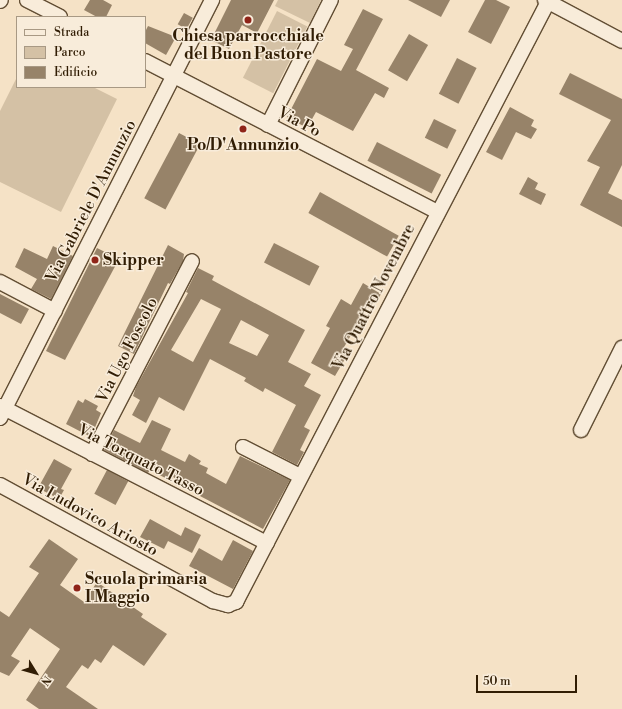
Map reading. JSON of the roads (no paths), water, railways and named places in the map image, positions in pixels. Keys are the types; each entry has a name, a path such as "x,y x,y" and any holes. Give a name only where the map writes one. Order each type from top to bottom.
{"street":[{"path":"27,0 58,16"},
{"name":"Via Gabriele D'Annunzio","path":"2,411 55,311 212,0"},
{"path":"268,125 331,0"},
{"path":"547,1 622,41"},
{"name":"Via Quattro Novembre","path":"228,605 239,598 300,476 547,1"},
{"name":"Via Po","path":"146,62 437,212"},
{"name":"Via Ugo Foscolo","path":"92,454 192,261"},
{"path":"0,282 55,311"},
{"path":"581,430 622,348"},
{"name":"Via Torquato Tasso","path":"2,411 92,454 267,543"},
{"path":"243,447 300,476"},
{"name":"Via Ludovico Ariosto","path":"0,485 213,601 228,605"}],"place":[{"name":"Chiesa parrocchiale del Buon Pastore","path":"248,20"},
{"name":"Po/D'Annunzio","path":"243,129"},
{"name":"Skipper","path":"95,260"},
{"name":"Scuola primaria I Maggio","path":"77,588"}]}
